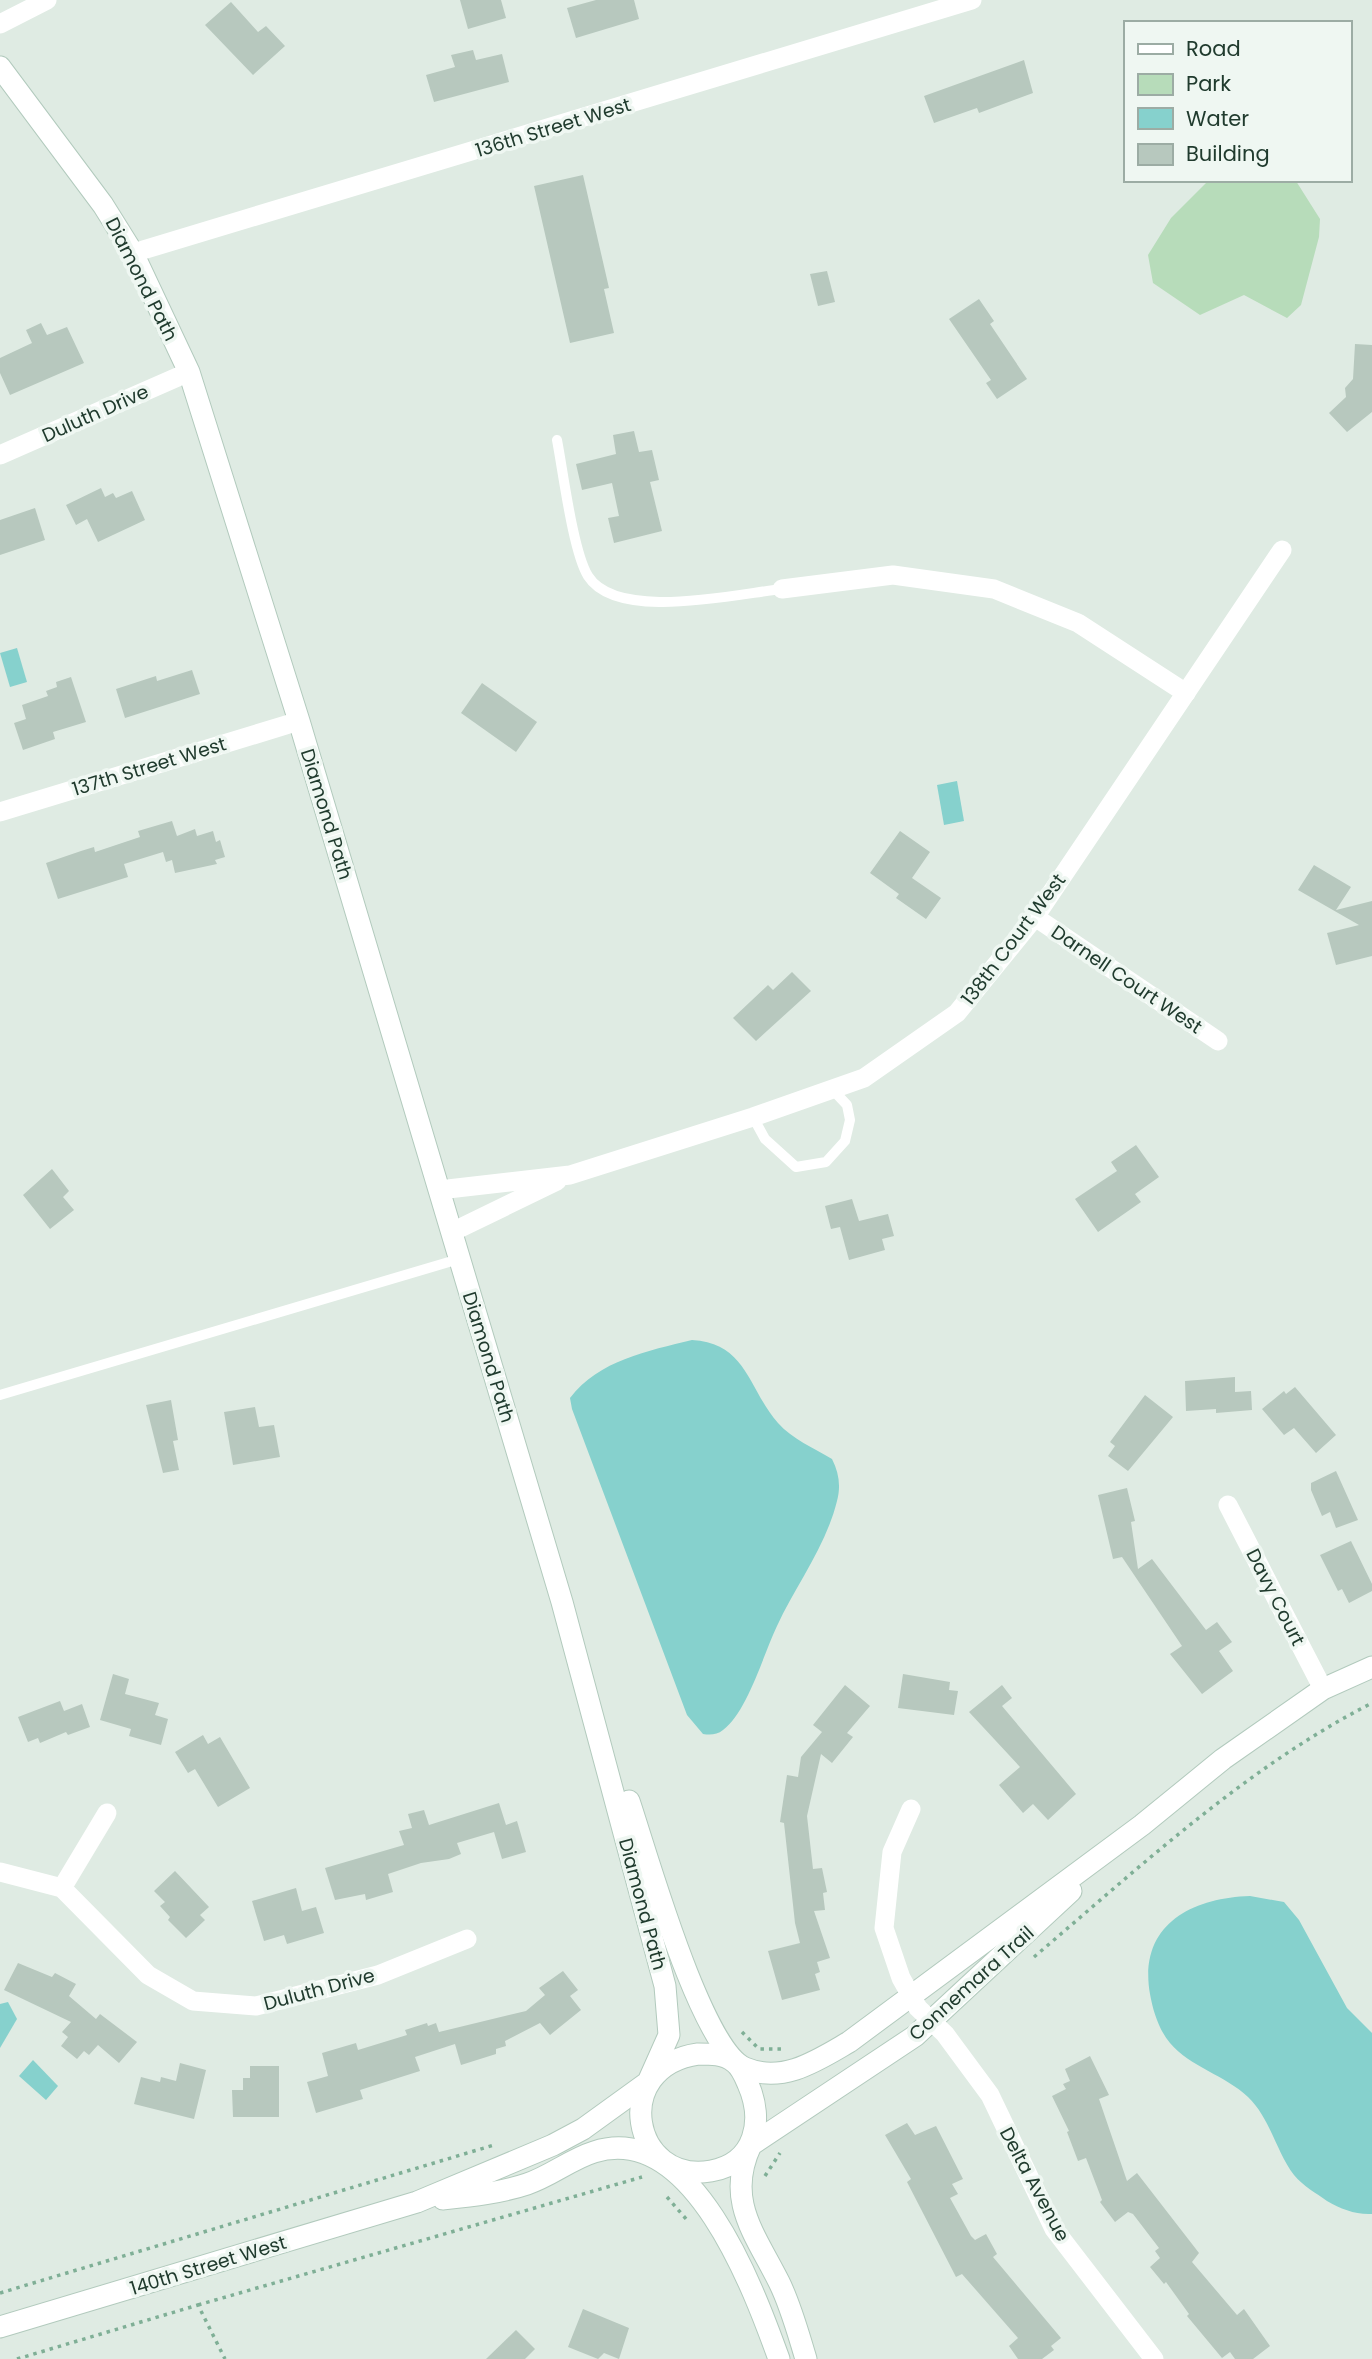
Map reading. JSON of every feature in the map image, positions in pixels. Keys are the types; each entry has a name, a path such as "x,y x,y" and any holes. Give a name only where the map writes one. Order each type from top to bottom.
{"street":[{"path":"0,24 47,0"},
{"name":"136th Street West","path":"133,253 972,0"},
{"name":"Diamond Path","path":"0,67 92,187 133,253 189,372 299,721 562,1602 665,1986 669,2035 639,2105 640,2123 654,2149 720,2226 758,2299 779,2359"},
{"name":"Duluth Drive","path":"0,455 189,372"},
{"name":"138th Court West","path":"452,1232 570,1175 753,1117 864,1078 957,1013 1035,917 1282,550"},
{"path":"782,589 893,575 994,589 1078,623 1186,693"},
{"name":"137th Street West","path":"0,812 299,721"},
{"name":"Darnell Court West","path":"1035,917 1218,1041"},
{"name":"138th Court West","path":"439,1190 570,1175"},
{"name":"Davy Court","path":"1228,1505 1323,1689"},
{"name":"Diamond Path","path":"562,1602 684,1966 716,2032 755,2099 757,2129 742,2167 741,2196 745,2215 780,2283 806,2359"},
{"name":"Connemara Trail","path":"751,2145 1223,1759 1323,1689 1372,1667"},
{"name":"Delta Avenue","path":"911,1809 892,1852 884,1928 897,1969 920,2008 990,2095 1054,2228 1154,2359"},
{"path":"0,1872 62,1888 107,1812"},
{"name":"Connemara Trail","path":"799,2071 849,2042 920,2008 1142,1825"},
{"name":"Duluth Drive","path":"62,1888 148,1975 193,2001 256,2006 378,1975 467,1939"},
{"path":"648,2082 666,2066 686,2056 717,2054 748,2069 799,2071"},
{"name":"140th Street West","path":"0,2327 417,2202 553,2145 583,2129 648,2082"},
{"path":"667,2164 685,2171 712,2171 731,2164 751,2145"},
{"name":"140th Street West","path":"417,2202 493,2193 528,2184 594,2152 609,2149 632,2147 667,2164"}],"lane":[{"path":"557,440 578,547 588,576 607,593 647,604 782,589"},
{"path":"753,1117 765,1139 796,1167 826,1162 845,1141 850,1120 847,1105 832,1089"},
{"path":"0,1395 460,1258"}],"path":[{"path":"1030,1960 1196,1821 1258,1774 1332,1723 1372,1703"},
{"path":"738,2028 759,2049 795,2049 799,2071"},
{"path":"0,2293 505,2142"},
{"path":"764,2182 775,2157 785,2148"},
{"path":"18,2359 649,2175 635,2173"},
{"path":"666,2196 692,2227"},
{"path":"198,2305 225,2359"}],"green space":[{"path":"1207,182 1297,182 1320,219 1319,237 1301,305 1287,318 1244,295 1200,315 1153,283 1148,255 1171,218"}],"water":[{"path":"17,648 27,682 10,687 0,653"},
{"path":"957,781 964,821 944,825 937,785"},
{"path":"692,1340 724,1349 735,1359 778,1423 796,1439 832,1459 839,1485 837,1501 826,1534 777,1626 747,1697 732,1722 716,1734 703,1734 687,1715 570,1398 595,1374 610,1366 642,1353"},
{"path":"1250,1896 1284,1902 1299,1920 1347,2008 1372,2033 1372,2214 1338,2207 1301,2183 1288,2166 1256,2105 1239,2089 1178,2051 1166,2038 1157,2020 1150,1994 1148,1970 1152,1950 1161,1934 1173,1920 1189,1910 1228,1898"},
{"path":"8,2002 17,2019 0,2048 0,2004"},
{"path":"33,2060 58,2086 46,2100 19,2076"}],"building":[{"path":"460,0 501,0 506,18 468,29"},
{"path":"596,0 634,0 639,19 576,38 567,8"},
{"path":"231,2 258,32 266,26 285,46 253,75 205,25"},
{"path":"473,50 476,60 502,54 509,82 434,102 426,75 455,67 451,55"},
{"path":"1024,60 1033,93 979,113 977,108 934,123 924,96"},
{"path":"583,175 609,288 604,289 614,333 570,343 534,186"},
{"path":"827,271 835,302 818,306 810,274"},
{"path":"979,299 994,321 990,324 1027,379 997,399 986,383 991,380 949,319"},
{"path":"41,323 47,335 67,327 84,363 10,395 0,373 0,358 32,343 26,330"},
{"path":"1355,344 1372,345 1372,412 1347,432 1329,413 1346,397 1345,388 1353,379"},
{"path":"634,431 639,452 652,450 659,480 650,482 662,531 614,543 608,518 619,516 612,483 582,490 576,464 616,454 613,435"},
{"path":"101,488 105,497 113,493 116,498 132,491 145,520 98,542 87,519 76,525 66,505"},
{"path":"35,508 45,540 0,555 0,520"},
{"path":"192,670 200,694 125,718 116,689 156,676 157,681"},
{"path":"71,677 86,722 53,732 55,739 23,750 14,723 26,719 22,705 48,696 46,691 57,687 56,682"},
{"path":"482,683 537,722 516,752 461,713"},
{"path":"172,821 177,836 195,829 197,836 213,831 216,842 220,840 225,857 215,860 217,864 175,873 172,860 166,862 163,852 124,864 128,877 58,899 46,863 94,847 95,852 140,837 138,831"},
{"path":"900,831 930,852 912,878 941,898 926,919 896,898 899,894 870,873"},
{"path":"1314,865 1351,887 1336,910 1372,901 1372,956 1336,965 1327,933 1359,925 1298,890"},
{"path":"792,972 811,991 756,1041 733,1018 768,985 773,990"},
{"path":"1136,1145 1159,1177 1135,1194 1141,1202 1098,1232 1075,1199 1117,1171 1111,1162"},
{"path":"52,1169 69,1191 63,1197 74,1210 50,1229 23,1195"},
{"path":"852,1199 859,1221 888,1214 894,1236 882,1239 885,1250 849,1260 840,1227 831,1229 825,1206"},
{"path":"1235,1377 1235,1392 1251,1391 1252,1410 1216,1413 1216,1409 1186,1411 1185,1381"},
{"path":"1295,1387 1336,1435 1316,1453 1294,1428 1284,1435 1262,1409 1284,1391 1286,1394"},
{"path":"1145,1395 1173,1417 1128,1471 1108,1456 1115,1446 1110,1442"},
{"path":"171,1400 178,1440 173,1441 179,1470 163,1473 146,1405"},
{"path":"255,1407 259,1427 274,1425 280,1457 233,1465 224,1412"},
{"path":"1336,1471 1358,1520 1336,1528 1330,1512 1322,1516 1311,1490 1311,1483"},
{"path":"1127,1488 1135,1521 1131,1522 1138,1569 1152,1559 1206,1630 1217,1622 1232,1642 1219,1651 1233,1671 1202,1694 1170,1654 1182,1646 1122,1557 1113,1559 1098,1495"},
{"path":"1351,1541 1372,1584 1372,1591 1349,1603 1342,1589 1338,1591 1320,1555"},
{"path":"113,1674 129,1679 125,1694 159,1703 155,1715 168,1719 161,1745 129,1736 131,1729 100,1720"},
{"path":"903,1674 950,1682 949,1690 958,1691 954,1715 898,1708"},
{"path":"845,1685 870,1706 847,1733 853,1737 832,1763 821,1754 807,1816 813,1869 822,1868 827,1892 823,1893 825,1910 814,1911 830,1958 817,1962 820,1972 815,1974 820,1990 782,2000 768,1951 800,1943 795,1923 784,1823 780,1822 787,1775 798,1777 801,1757 822,1732 813,1725"},
{"path":"1002,1685 1012,1698 1002,1706 1076,1794 1048,1820 1033,1804 1023,1813 999,1785 1020,1767 969,1712"},
{"path":"60,1701 64,1711 82,1704 90,1727 68,1735 66,1732 40,1743 38,1738 28,1742 18,1717"},
{"path":"203,1735 208,1744 220,1737 250,1788 218,1807 195,1769 188,1773 175,1752"},
{"path":"499,1803 506,1825 517,1821 526,1852 502,1859 494,1832 457,1843 461,1854 449,1859 421,1863 388,1874 393,1892 366,1900 365,1894 335,1900 325,1868 404,1845 399,1831 412,1828 408,1814 424,1810 429,1825"},
{"path":"175,1871 209,1907 200,1915 205,1920 186,1938 168,1920 170,1917 160,1906 165,1902 154,1891"},
{"path":"296,1888 302,1911 316,1907 324,1933 287,1944 284,1935 264,1941 252,1901"},
{"path":"18,1963 52,1977 55,1973 76,1984 69,1996 96,2019 100,2014 137,2042 119,2063 98,2045 89,2055 84,2051 77,2059 61,2046 68,2037 62,2032 71,2022 4,1990"},
{"path":"563,1971 578,1990 570,1996 581,2010 550,2035 540,2023 505,2041 506,2046 496,2049 496,2054 461,2065 455,2044 415,2057 420,2071 360,2090 363,2099 316,2113 307,2082 328,2076 322,2053 356,2043 358,2050 407,2035 405,2030 427,2023 428,2026 436,2023 439,2032 526,2011 545,1995 539,1988"},
{"path":"1090,2056 1109,2095 1099,2099 1127,2181 1137,2173 1199,2253 1192,2262 1237,2315 1244,2309 1270,2346 1253,2359 1235,2359 1230,2352 1222,2358 1187,2316 1189,2314 1166,2282 1164,2284 1150,2267 1160,2258 1155,2251 1159,2248 1133,2214 1128,2212 1115,2222 1100,2202 1102,2200 1086,2158 1078,2161 1067,2132 1069,2131 1052,2096 1066,2089 1063,2084 1070,2081 1065,2069"},
{"path":"180,2063 206,2070 194,2119 134,2104 141,2077 160,2082 161,2077 176,2081"},
{"path":"250,2066 279,2066 279,2117 233,2117 232,2090 243,2090 243,2078 250,2078"},
{"path":"907,2123 915,2135 936,2126 963,2179 952,2184 958,2194 950,2198 971,2236 975,2240 986,2234 997,2254 993,2257 1061,2338 1051,2346 1054,2350 1042,2359 1018,2359 1009,2346 1018,2338 962,2274 956,2277 907,2182 911,2179 885,2135"},
{"path":"583,2309 629,2328 619,2359 604,2353 598,2359 568,2347"},
{"path":"516,2330 535,2349 525,2359 486,2359"}]}
